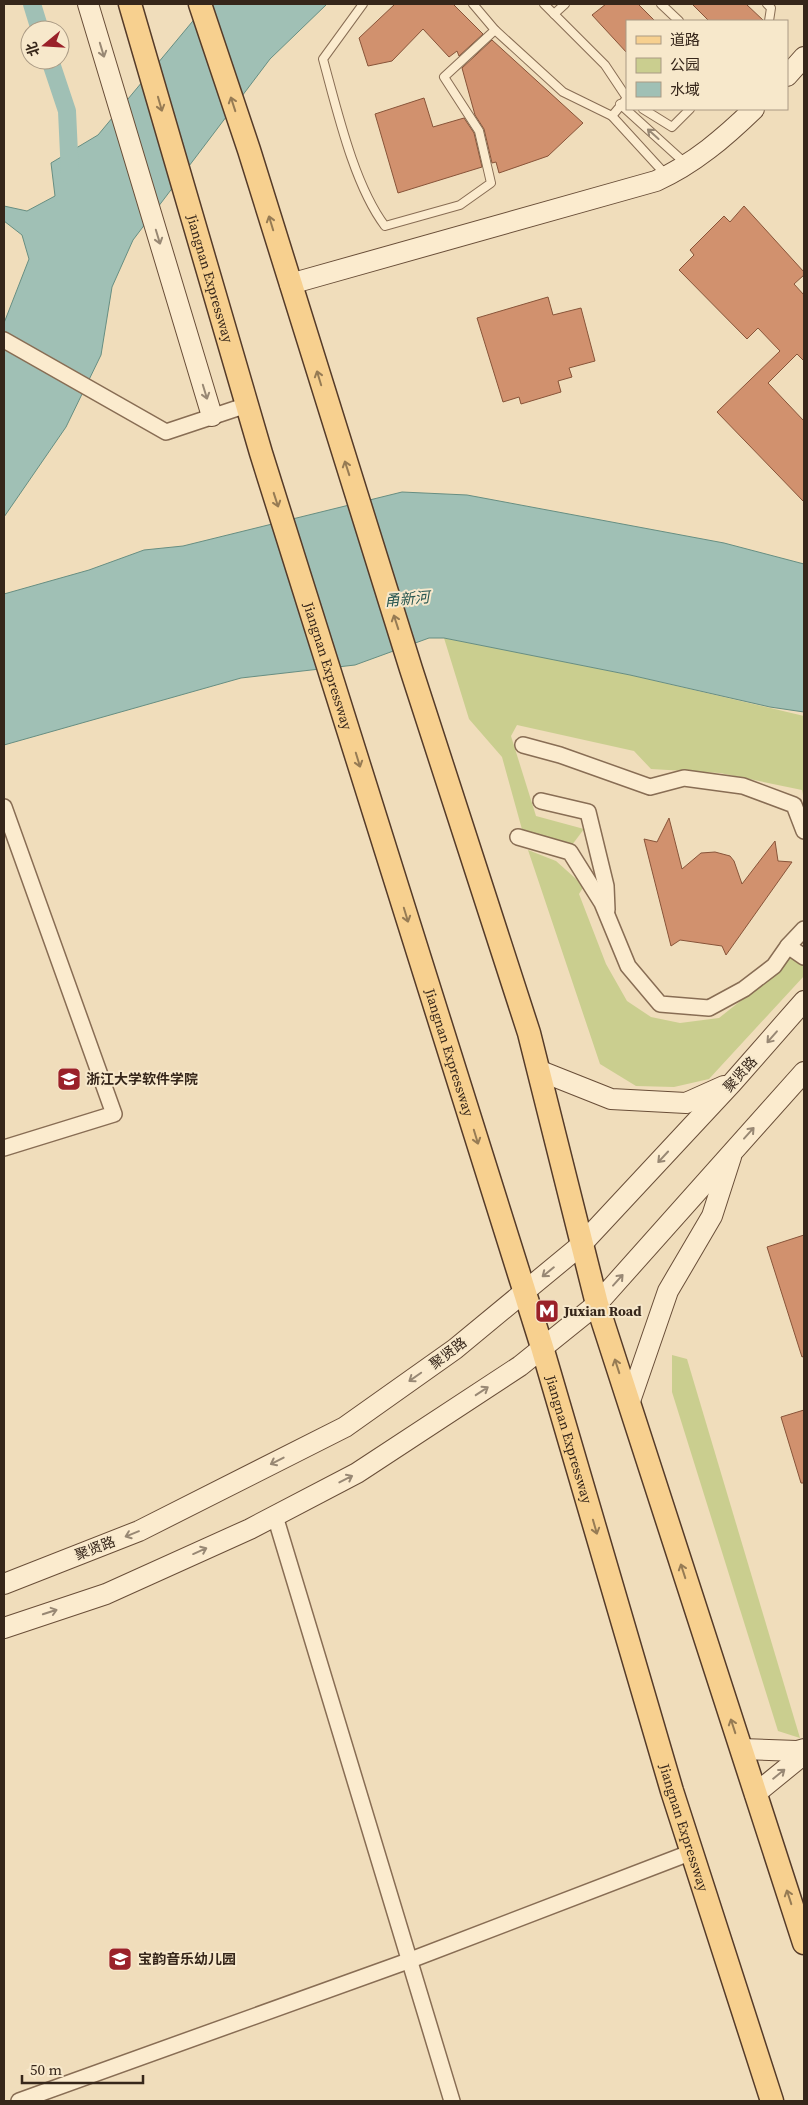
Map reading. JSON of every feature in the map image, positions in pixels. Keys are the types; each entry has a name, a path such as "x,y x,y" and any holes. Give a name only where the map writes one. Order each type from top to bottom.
{"main road":[{"path":"88,4 212,416"},
{"name":"Jiangnan Expressway","path":"130,4 261,454 542,1347 692,1852 772,2101"},
{"path":"200,4 249,150 333,425 529,1033 597,1304 804,1943"},
{"path":"788,75 804,57"},
{"path":"290,284 656,181 686,164 727,136 753,110"},
{"name":"聚贤路","path":"4,1584 139,1531 345,1427 455,1349 581,1245 732,1083 804,1000"},
{"path":"538,1070 611,1099 686,1103 732,1083"},
{"path":"4,1628 106,1594 275,1516 357,1473 520,1366 597,1304 804,1072"},
{"path":"630,1404 668,1291 712,1216 733,1151"},
{"path":"741,1749 797,1751 804,1749"},
{"path":"755,1794 798,1759 804,1757"}],"street":[{"path":"4,340 166,432 247,405"},
{"path":"523,745 560,755 650,786 684,778 743,786 794,805 804,831"},
{"path":"541,801 588,812 606,886 607,914"},
{"path":"4,807 114,1114 4,1148"},
{"path":"518,836 570,852 607,914 628,966 660,1004 708,1008 744,989 774,966 788,946 804,929"},
{"path":"788,946 804,957"},
{"path":"275,1516 408,1961 452,2101"},
{"path":"19,2101 408,1961 692,1852"}],"lane":[{"path":"363,4 323,59 341,127 372,209 386,226 460,206 490,183 479,131 444,77 495,30"},
{"path":"473,4 495,30 563,92 612,116 667,176"},
{"path":"544,4 604,65 624,100 612,116"},
{"path":"554,14 564,4"},
{"path":"661,4 678,20"},
{"path":"767,4 771,8 769,20"},
{"path":"634,110 686,164"},
{"path":"645,110 672,127 689,110"}],"green space":[{"path":"444,638 630,675 804,716 804,800 802,790 720,773 651,769 634,751 517,725 511,736 536,816 584,829 572,845 523,833 502,757 469,719"},
{"path":"528,850 556,861 584,886 579,894 606,964 627,1001 651,1017 680,1023 719,1018 753,991 793,949 804,963 804,976 709,1079 674,1087 636,1086 600,1064"},
{"path":"672,1355 687,1359 800,1738 778,1731 672,1392"}],"water":[{"path":"207,4 327,4 270,59 133,240 112,287 101,355 66,427 4,517 4,323 29,259 22,235 4,221 4,206 27,211 55,196 51,163 98,135"},
{"name":"甬新河","path":"402,492 467,495 724,543 804,564 804,712 770,707 630,675 444,638 429,638 355,665 241,678 4,745 4,594 89,570 144,550 183,546"}],"building":[{"path":"395,4 453,4 483,34 459,56 457,51 449,57 423,29 392,61 368,66 359,38"},
{"path":"606,4 638,4 654,20 626,20 626,52 592,15"},
{"path":"692,4 746,4 763,20 708,20"},
{"path":"492,40 583,123 548,156 499,173 496,162 492,163 484,129 475,115 462,68"},
{"path":"424,98 433,127 464,118 474,133 482,167 398,193 375,114"},
{"path":"744,206 804,272 804,275 794,284 804,295 804,361 797,354 768,383 804,421 804,502 717,412 780,351 758,328 747,339 679,270 694,255 690,250 724,216 730,222"},
{"path":"548,297 553,315 581,308 595,361 569,368 572,377 558,381 561,392 521,404 519,397 503,402 477,318"},
{"path":"669,818 682,869 701,853 715,852 730,856 734,861 742,884 775,841 778,861 792,862 726,955 722,946 680,940 671,946 644,839 657,842"},
{"path":"804,1235 804,1356 802,1357 767,1247"},
{"path":"804,1410 804,1483 801,1483 781,1417"}],"waterway":[{"path":"32,4 37,20"},
{"path":"53,70 67,111 70,175"}],"place":[{"name":"浙江大学软件学院","path":"69,1079"},
{"name":"Juxian Road","path":"547,1311"},
{"name":"宝韵音乐幼儿园","path":"120,1959"}]}
